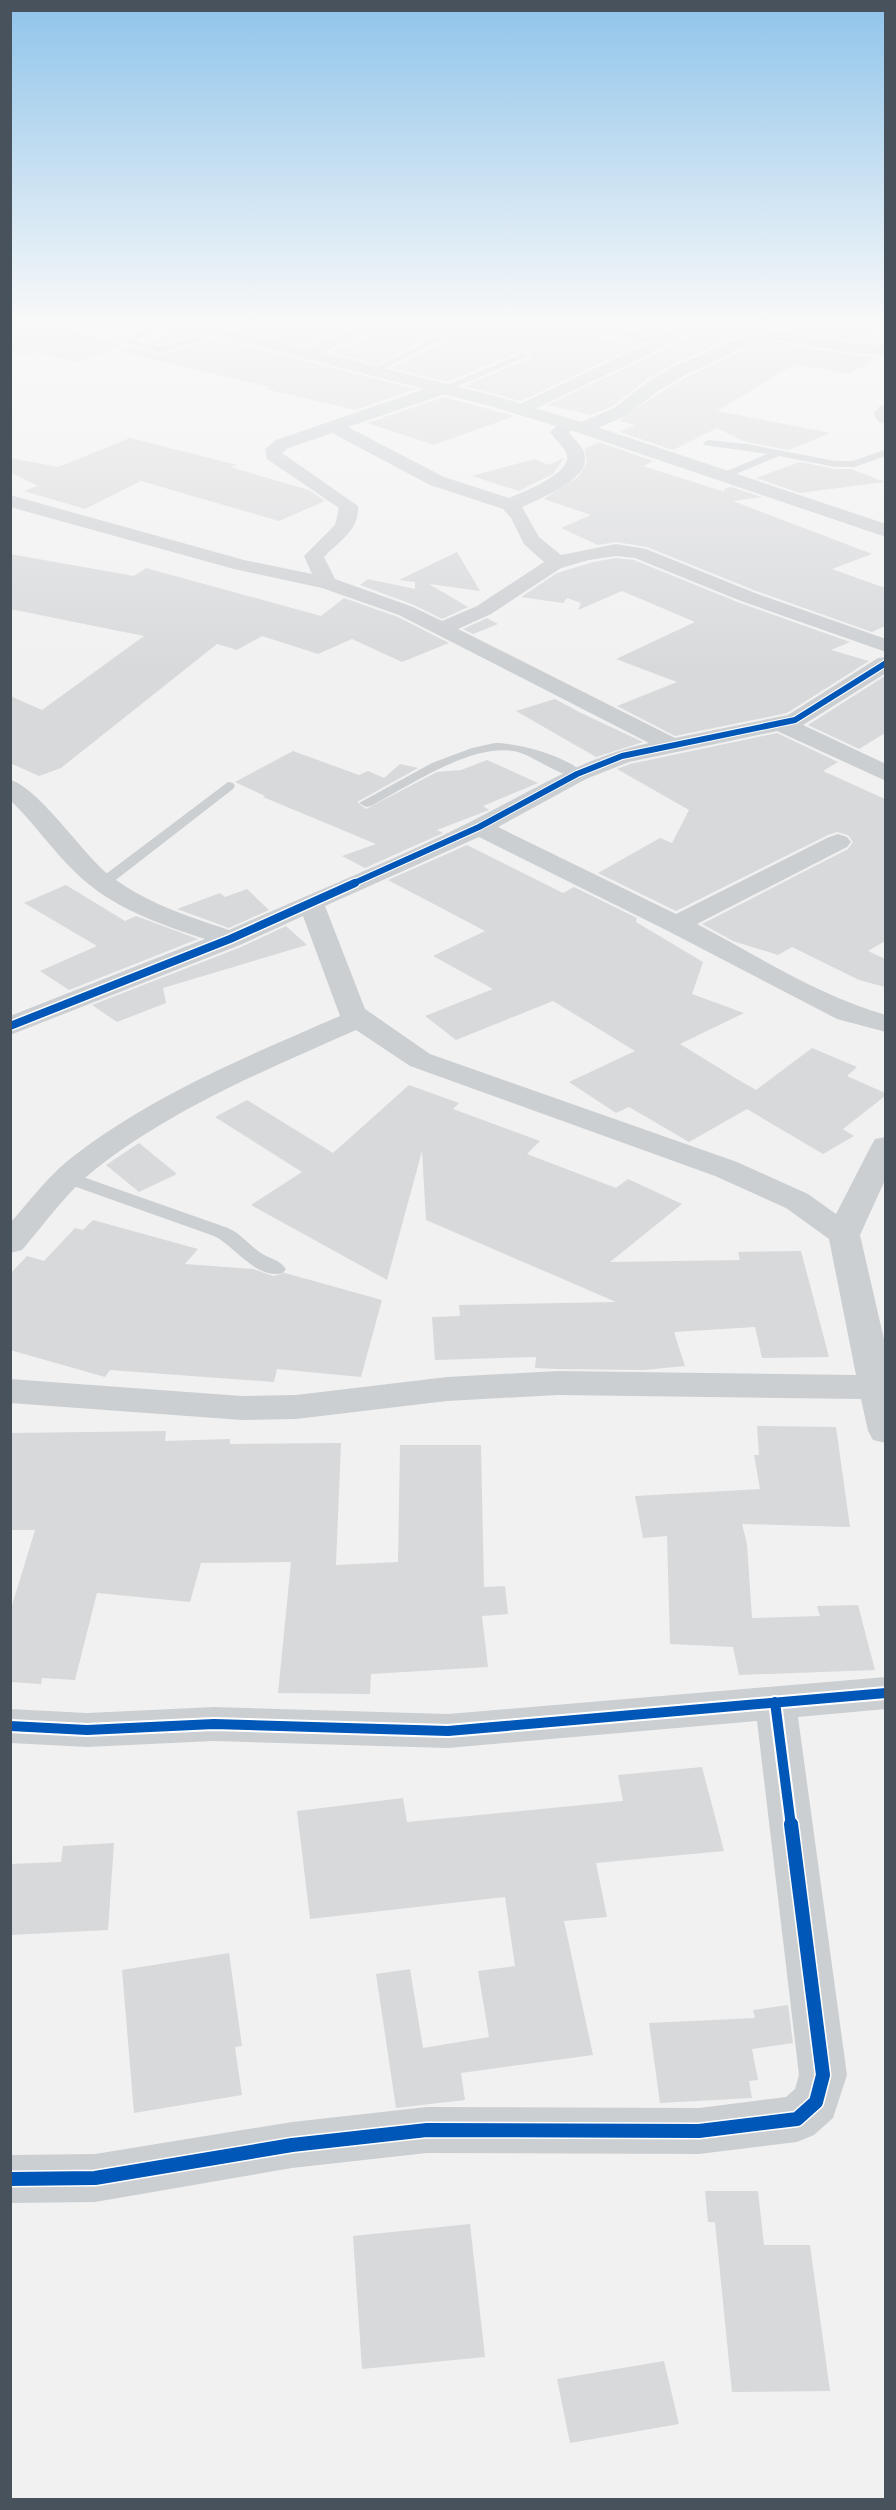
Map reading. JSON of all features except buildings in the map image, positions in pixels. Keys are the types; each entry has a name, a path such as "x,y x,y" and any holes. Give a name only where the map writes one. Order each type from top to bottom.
{"main road":[{"path":"605,436 885,531"}],"street":[{"path":"305,436 282,444 274,449 273,455 348,506 350,517 347,526 323,544 314,556 327,583"},
{"path":"353,436 437,481 510,505 520,516 531,540 553,558 554,564"},
{"path":"510,505 546,488 572,471 576,464 574,449 563,436"},
{"path":"10,501 241,565 327,583 406,611 671,745"},
{"path":"441,629 484,610 554,564 586,554 616,550 639,553 748,597 885,646"},
{"path":"10,1026 230,939 479,827 577,774 622,756 795,720 885,663"},
{"path":"783,724 855,757 885,774"},
{"path":"10,787 85,868 115,893 150,912 230,939"},
{"path":"479,827 676,924 822,1002 847,1013 885,1024"},
{"path":"676,924 838,842"},
{"path":"311,903 341,989 352,1012 420,1060 726,1169 797,1201 844,1235"},
{"path":"10,1243 79,1167 149,1118 215,1081 358,1018"},
{"path":"885,1146 844,1235 885,1431"},
{"path":"10,1390 242,1408 296,1407 447,1389 558,1383 876,1387"},
{"path":"10,1726 87,1730 214,1724 448,1731 885,1693"},
{"path":"10,2179 95,2178 292,2145 427,2130 699,2132 797,2119 816,2102 823,2076 775,1702"}],"lane":[{"path":"708,443 845,465 884,453"},
{"path":"724,476 778,453"},
{"path":"366,803 465,754 488,748 514,747 577,774"},
{"path":"103,883 228,786"},
{"path":"69,1178 221,1232 236,1239 251,1256 276,1269"}],"cycle path":[{"path":"10,1026 230,939 479,827 577,774 622,756 795,720 886,663"},
{"path":"10,1726 87,1730 214,1724 448,1731 886,1693"},
{"path":"10,2179 95,2178 292,2145 427,2130 699,2131 797,2119 816,2102 823,2075 775,1702"}]}
